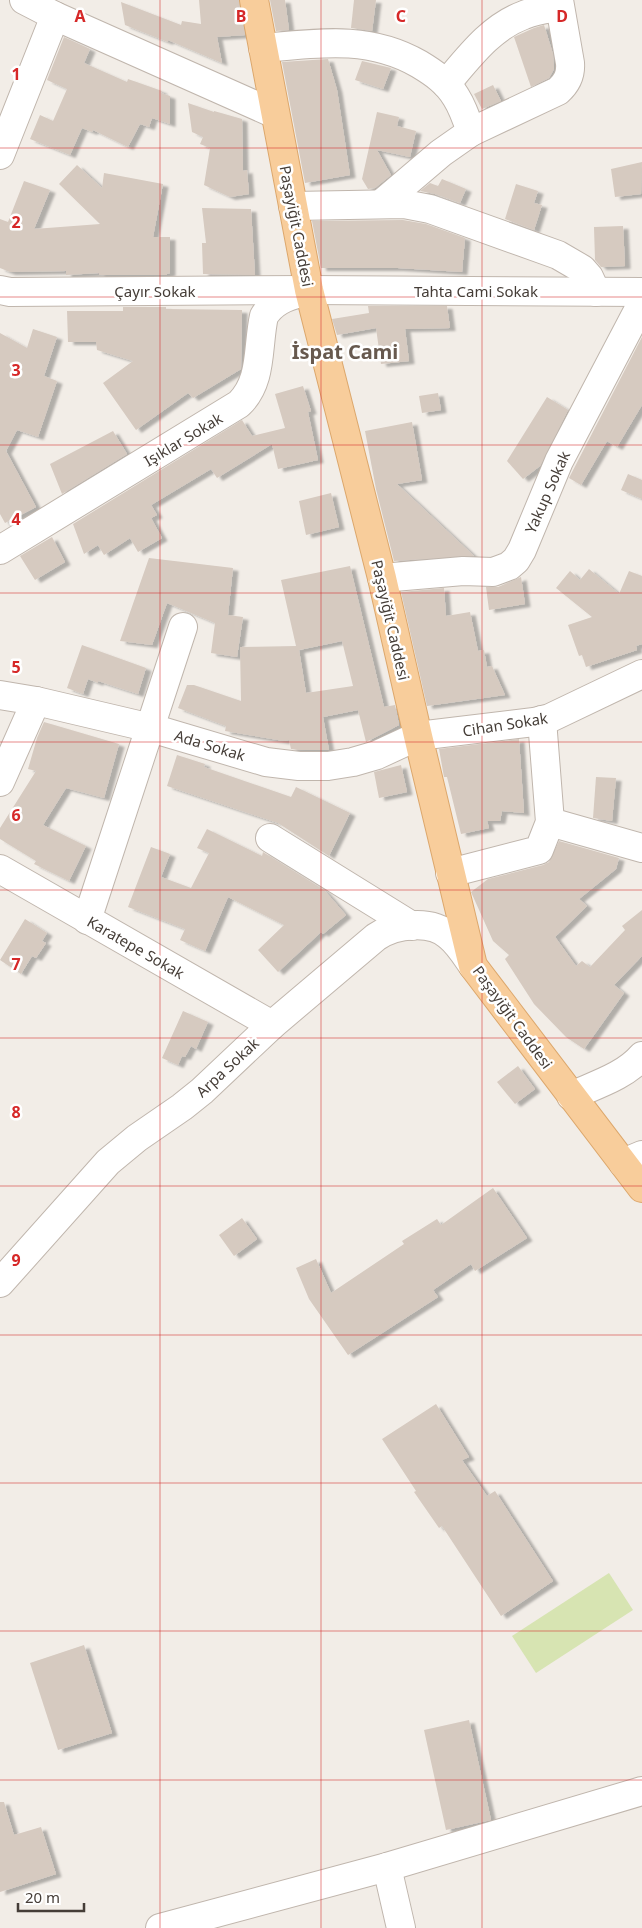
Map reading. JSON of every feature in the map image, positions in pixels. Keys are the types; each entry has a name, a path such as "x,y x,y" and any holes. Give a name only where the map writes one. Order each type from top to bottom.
{"main road":[{"name":"Paşayiğit Caddesi","path":"254,0 310,290 382,578 473,966 571,1096 633,1159 642,1188"}],"street":[{"path":"24,0 55,16 275,114"},
{"path":"381,204 441,153 471,132 558,90 566,83 571,68 559,3 524,15 500,28 478,47 446,84"},
{"path":"0,155 55,16"},
{"path":"263,48 329,43 374,46 396,52 446,84 456,97 471,132"},
{"path":"293,206 404,204 430,209 558,255 582,269 589,277 596,292"},
{"name":"Çayır Sokak","path":"0,290 10,292 310,290"},
{"name":"Tahta Cami Sokak","path":"310,290 642,292"},
{"name":"Işıklar Sokak","path":"0,550 239,404 254,383 264,316 278,301 310,290"},
{"name":"Yakup Sokak","path":"382,578 463,571 494,572 505,569 513,563 522,550 559,461 642,303"},
{"path":"87,920 183,626"},
{"name":"Cihan Sokak","path":"418,736 542,720 565,712 620,683 642,674"},
{"name":"Ada Sokak","path":"0,695 36,701 151,728 266,762 299,766 328,766 352,762 377,755 418,736"},
{"path":"0,782 36,701"},
{"path":"453,884 539,850 550,822 542,720"},
{"path":"550,822 642,848"},
{"path":"270,838 421,926 449,936 473,966"},
{"name":"Karatepe Sokak","path":"0,869 272,1025"},
{"name":"Arpa Sokak","path":"0,1283 108,1162 137,1138 202,1091 272,1025 376,936 392,929 421,926 441,927 451,923 456,912 453,884"},
{"path":"571,1096 624,1071 635,1064 642,1056"},
{"path":"160,1928 387,1866 642,1791"},
{"path":"387,1866 401,1928"}],"green space":[{"path":"609,1573 633,1610 536,1673 512,1636"}],"building":[{"path":"199,0 239,0 245,35 217,37 222,63 168,40 168,42 125,25 121,2 181,25 182,21 201,24"},
{"path":"270,0 285,0 289,30 276,31"},
{"path":"354,0 376,0 372,31 351,28"},
{"path":"544,25 553,54 554,69 549,78 531,87 514,37"},
{"path":"64,37 90,49 84,63 127,82 128,79 162,91 161,93 170,96 170,124 152,118 149,127 140,124 128,147 93,130 92,132 82,128 70,155 30,139 40,115 53,121 67,89 47,80"},
{"path":"328,59 337,90 350,175 305,183 282,62"},
{"path":"362,61 391,68 383,89 355,80"},
{"path":"493,85 501,101 482,109 474,94"},
{"path":"188,103 242,119 243,171 247,170 249,194 230,197 204,185 210,148 200,144 203,137 192,132"},
{"path":"377,112 399,117 397,126 416,131 410,157 377,150 391,175 375,188 368,189 362,179"},
{"path":"642,162 641,194 615,197 611,169"},
{"path":"77,165 102,188 104,173 163,184 153,237 170,237 170,273 167,275 99,275 99,273 66,275 66,271 10,272 0,268 0,219 8,222 24,181 50,190 34,229 100,224 59,184"},
{"path":"442,179 466,189 460,203 420,191 430,183 438,186"},
{"path":"516,184 538,191 534,203 542,205 534,230 505,219"},
{"path":"202,208 251,209 255,275 203,274 202,243 206,243"},
{"path":"403,220 426,224 465,238 462,272 398,268 321,268 312,221"},
{"path":"623,226 625,266 601,267 595,260 594,227"},
{"path":"368,306 447,306 450,328 405,329 409,361 381,364 376,328 337,335 332,319 369,313"},
{"path":"123,307 242,310 241,369 193,398 188,393 136,430 103,383 133,361 97,350 96,342 68,342 67,311 123,311"},
{"path":"33,329 57,337 44,376 57,381 38,437 17,430 6,451 36,507 5,523 0,514 0,333 27,348"},
{"path":"642,337 642,405 617,447 607,441 581,485 569,478"},
{"path":"303,386 311,411 308,412 318,460 278,469 272,444 217,478 211,469 151,505 157,515 151,518 162,538 138,552 130,538 104,555 98,545 84,554 73,524 242,420 252,436 285,428 275,394"},
{"path":"438,393 441,410 422,413 419,396"},
{"path":"547,397 568,410 540,466 523,479 507,461"},
{"path":"412,422 422,480 397,484 474,556 394,561 376,489 365,431"},
{"path":"113,431 127,454 62,494 50,464"},
{"path":"628,474 642,480 642,499 621,490"},
{"path":"331,493 339,527 306,535 299,501"},
{"path":"52,537 65,562 35,580 20,556"},
{"path":"149,558 233,568 228,615 243,617 237,657 211,653 215,623 167,603 152,645 120,641"},
{"path":"350,566 384,707 395,705 399,725 366,742 358,710 323,717 329,750 300,750 291,749 289,740 284,741 225,731 226,726 178,708 187,685 194,685 241,701 240,647 296,646 281,580","holes":["342,641 353,686 306,693 299,650"]},
{"path":"589,569 619,594 629,571 642,576 642,644 636,646 637,650 586,667 582,655 579,656 568,625 592,617 556,588 570,571 580,580"},
{"path":"521,577 525,604 489,610 486,587 498,587"},
{"path":"444,588 446,616 470,612 478,651 484,650 487,667 492,666 505,695 427,706 401,592"},
{"path":"82,645 146,668 138,694 88,679 83,694 67,688"},
{"path":"44,722 119,744 104,798 66,788 43,825 86,846 69,881 34,864 36,861 0,839 0,828 36,771 28,769"},
{"path":"519,739 524,813 502,811 500,821 487,821 489,828 461,834 447,777 444,777 439,749"},
{"path":"177,755 205,764 204,767 291,797 296,787 350,813 329,856 278,823 167,786"},
{"path":"401,765 407,792 379,798 374,772"},
{"path":"596,777 616,778 612,821 593,818"},
{"path":"207,829 262,856 263,852 324,890 346,915 323,934 321,932 278,972 258,950 284,925 228,897 205,951 180,940 185,929 128,907 151,847 170,854 161,877 191,888 209,853 197,848"},
{"path":"559,841 619,858 616,869 579,899 587,906 555,937 576,966 582,961 590,967 625,930 622,926 642,910 642,956 614,985 624,993 584,1049 566,1037 534,1004 505,959 509,955 493,941 471,892 488,879 549,862"},
{"path":"25,919 47,933 42,941 46,943 36,958 32,956 21,974 0,960"},
{"path":"183,1011 208,1022 196,1049 191,1046 185,1057 182,1056 178,1065 162,1058"},
{"path":"518,1066 535,1089 515,1104 497,1082"},
{"path":"493,1188 527,1238 475,1271 471,1264 433,1290 438,1297 348,1355 309,1299 296,1268 316,1259 331,1293 404,1244 402,1241 437,1219 441,1225"},
{"path":"242,1218 257,1239 234,1256 219,1235"},
{"path":"436,1404 469,1457 462,1460 487,1496 495,1491 553,1581 501,1616 442,1526 439,1528 414,1492 416,1491 382,1439"},
{"path":"84,1645 112,1733 58,1750 30,1663"},
{"path":"469,1720 491,1820 446,1830 424,1730"},
{"path":"0,1802 4,1802 14,1835 41,1827 56,1874 0,1892"}],"district":[{"name":"İspat Cami","path":"345,351"}]}
